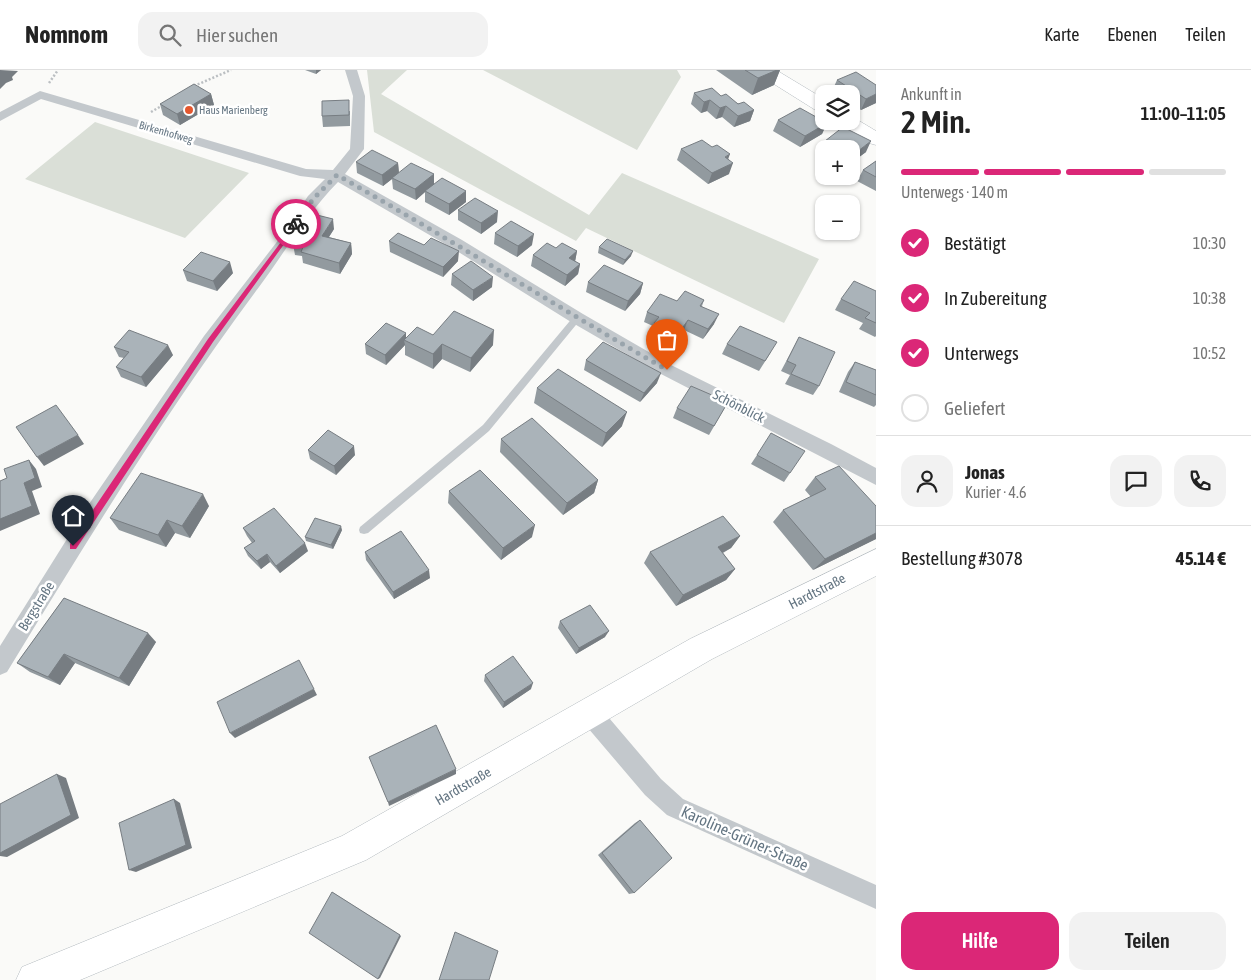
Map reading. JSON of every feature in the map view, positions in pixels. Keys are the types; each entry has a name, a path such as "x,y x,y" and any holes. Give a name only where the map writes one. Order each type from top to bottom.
{"main road":[{"path":"764,70 815,101"},
{"path":"860,129 876,139"},
{"name":"Hardtstraße","path":"35,980 354,848 701,649 876,562"}],"street":[{"name":"Bergstraße","path":"0,665 94,513 210,340 313,199 337,175 357,149 359,96 351,70"},
{"name":"Birkenhofweg","path":"0,117 40,95 305,173 337,175"},
{"name":"Schönblick","path":"337,175 457,244 576,318 667,370 816,445 876,478"},
{"name":"Karoline-Grüner-Straße","path":"590,713 652,787 675,807 876,897"}],"lane":[{"path":"364,530 486,428 576,318"}],"path":[{"path":"192,87 231,70"},
{"path":"134,123 167,102"}],"shaded area":[{"path":"367,70 407,70 381,94 589,215 622,173 819,259 784,323 586,228 576,241 374,132"},
{"path":"483,70 677,70 681,77 637,150"},
{"path":"95,122 249,173 185,238 25,179"}],"building":[{"path":"745,70 777,70 758,78"},
{"path":"856,72 876,85 876,94 866,99 860,95 860,85 845,85 837,80"},
{"path":"194,84 211,94 177,114 160,104"},
{"path":"712,88 721,96 726,94 738,104 744,102 754,110 738,116 726,106 720,108 710,100 704,102 694,93"},
{"path":"349,100 349,115 322,116 322,101"},
{"path":"800,108 815,116 815,130 805,136 778,120"},
{"path":"839,130 849,130 871,141 860,150 860,140 826,140"},
{"path":"702,140 712,147 717,145 730,154 725,157 733,163 712,173 681,149"},
{"path":"372,150 398,163 382,175 356,162"},
{"path":"876,161 876,177 863,170"},
{"path":"411,163 434,174 415,189 392,178"},
{"path":"442,178 466,191 449,204 425,191"},
{"path":"475,198 498,211 481,223 458,210"},
{"path":"313,214 333,219 322,236 351,243 339,263 301,252 303,247 293,244"},
{"path":"511,221 534,234 518,246 495,233"},
{"path":"398,233 424,245 431,238 459,251 443,267 389,241"},
{"path":"607,239 633,251 625,260 599,247"},
{"path":"547,243 556,248 562,243 577,251 569,258 580,264 567,275 533,255"},
{"path":"201,252 230,262 213,281 183,270"},
{"path":"471,261 493,277 473,290 452,274"},
{"path":"604,265 643,283 628,301 588,282"},
{"path":"854,281 876,291 876,323 865,318 870,313 841,299"},
{"path":"685,291 704,300 700,306 719,314 708,329 688,320 678,334 654,323 659,317 647,312 660,294 677,301"},
{"path":"454,311 494,330 471,358 442,344 433,354 404,340 417,327 433,335"},
{"path":"386,323 406,333 385,355 365,344"},
{"path":"740,326 777,342 765,361 727,344"},
{"path":"129,330 168,345 141,377 116,367 129,352 114,347"},
{"path":"799,337 835,352 819,386 791,374 796,365 787,361"},
{"path":"603,342 661,373 644,393 586,360"},
{"path":"855,362 876,370 876,395 846,382"},
{"path":"558,369 627,412 606,433 537,388"},
{"path":"691,386 728,402 714,426 677,408"},
{"path":"56,405 78,435 37,457 16,427"},
{"path":"532,418 598,480 567,503 501,439"},
{"path":"328,430 354,446 334,466 308,450"},
{"path":"771,433 805,451 790,473 757,455"},
{"path":"29,460 35,478 24,483 32,506 0,519 0,481 7,478 4,469"},
{"path":"839,466 876,506 876,533 825,559 783,510 826,489 815,477"},
{"path":"480,470 535,525 503,548 449,491"},
{"path":"141,473 203,494 182,526 167,520 158,535 110,518"},
{"path":"274,508 305,543 276,566 267,554 257,561 244,548 255,541 243,528"},
{"path":"723,516 740,536 718,547 735,569 683,595 650,552"},
{"path":"315,518 341,526 331,545 305,537"},
{"path":"401,531 429,570 393,592 365,552"},
{"path":"64,598 148,633 119,678 64,654 48,677 17,663"},
{"path":"590,605 609,631 579,648 560,621"},
{"path":"513,656 533,683 504,702 485,675"},
{"path":"299,660 314,689 230,733 217,702"},
{"path":"436,725 456,769 388,802 369,757"},
{"path":"57,774 71,815 0,853 0,804"},
{"path":"174,799 186,845 129,870 119,823"},
{"path":"640,820 672,858 634,893 602,853"},
{"path":"332,892 400,935 378,979 309,933"},
{"path":"455,932 498,951 489,980 439,980"}],"way so far":[{"path":"296,224 313,199 337,175 457,244 576,318 667,370"}],"place":[{"name":"Haus Marienberg","path":"189,110"}],"route":[{"path":"73,546 210,340 296,224"}]}
